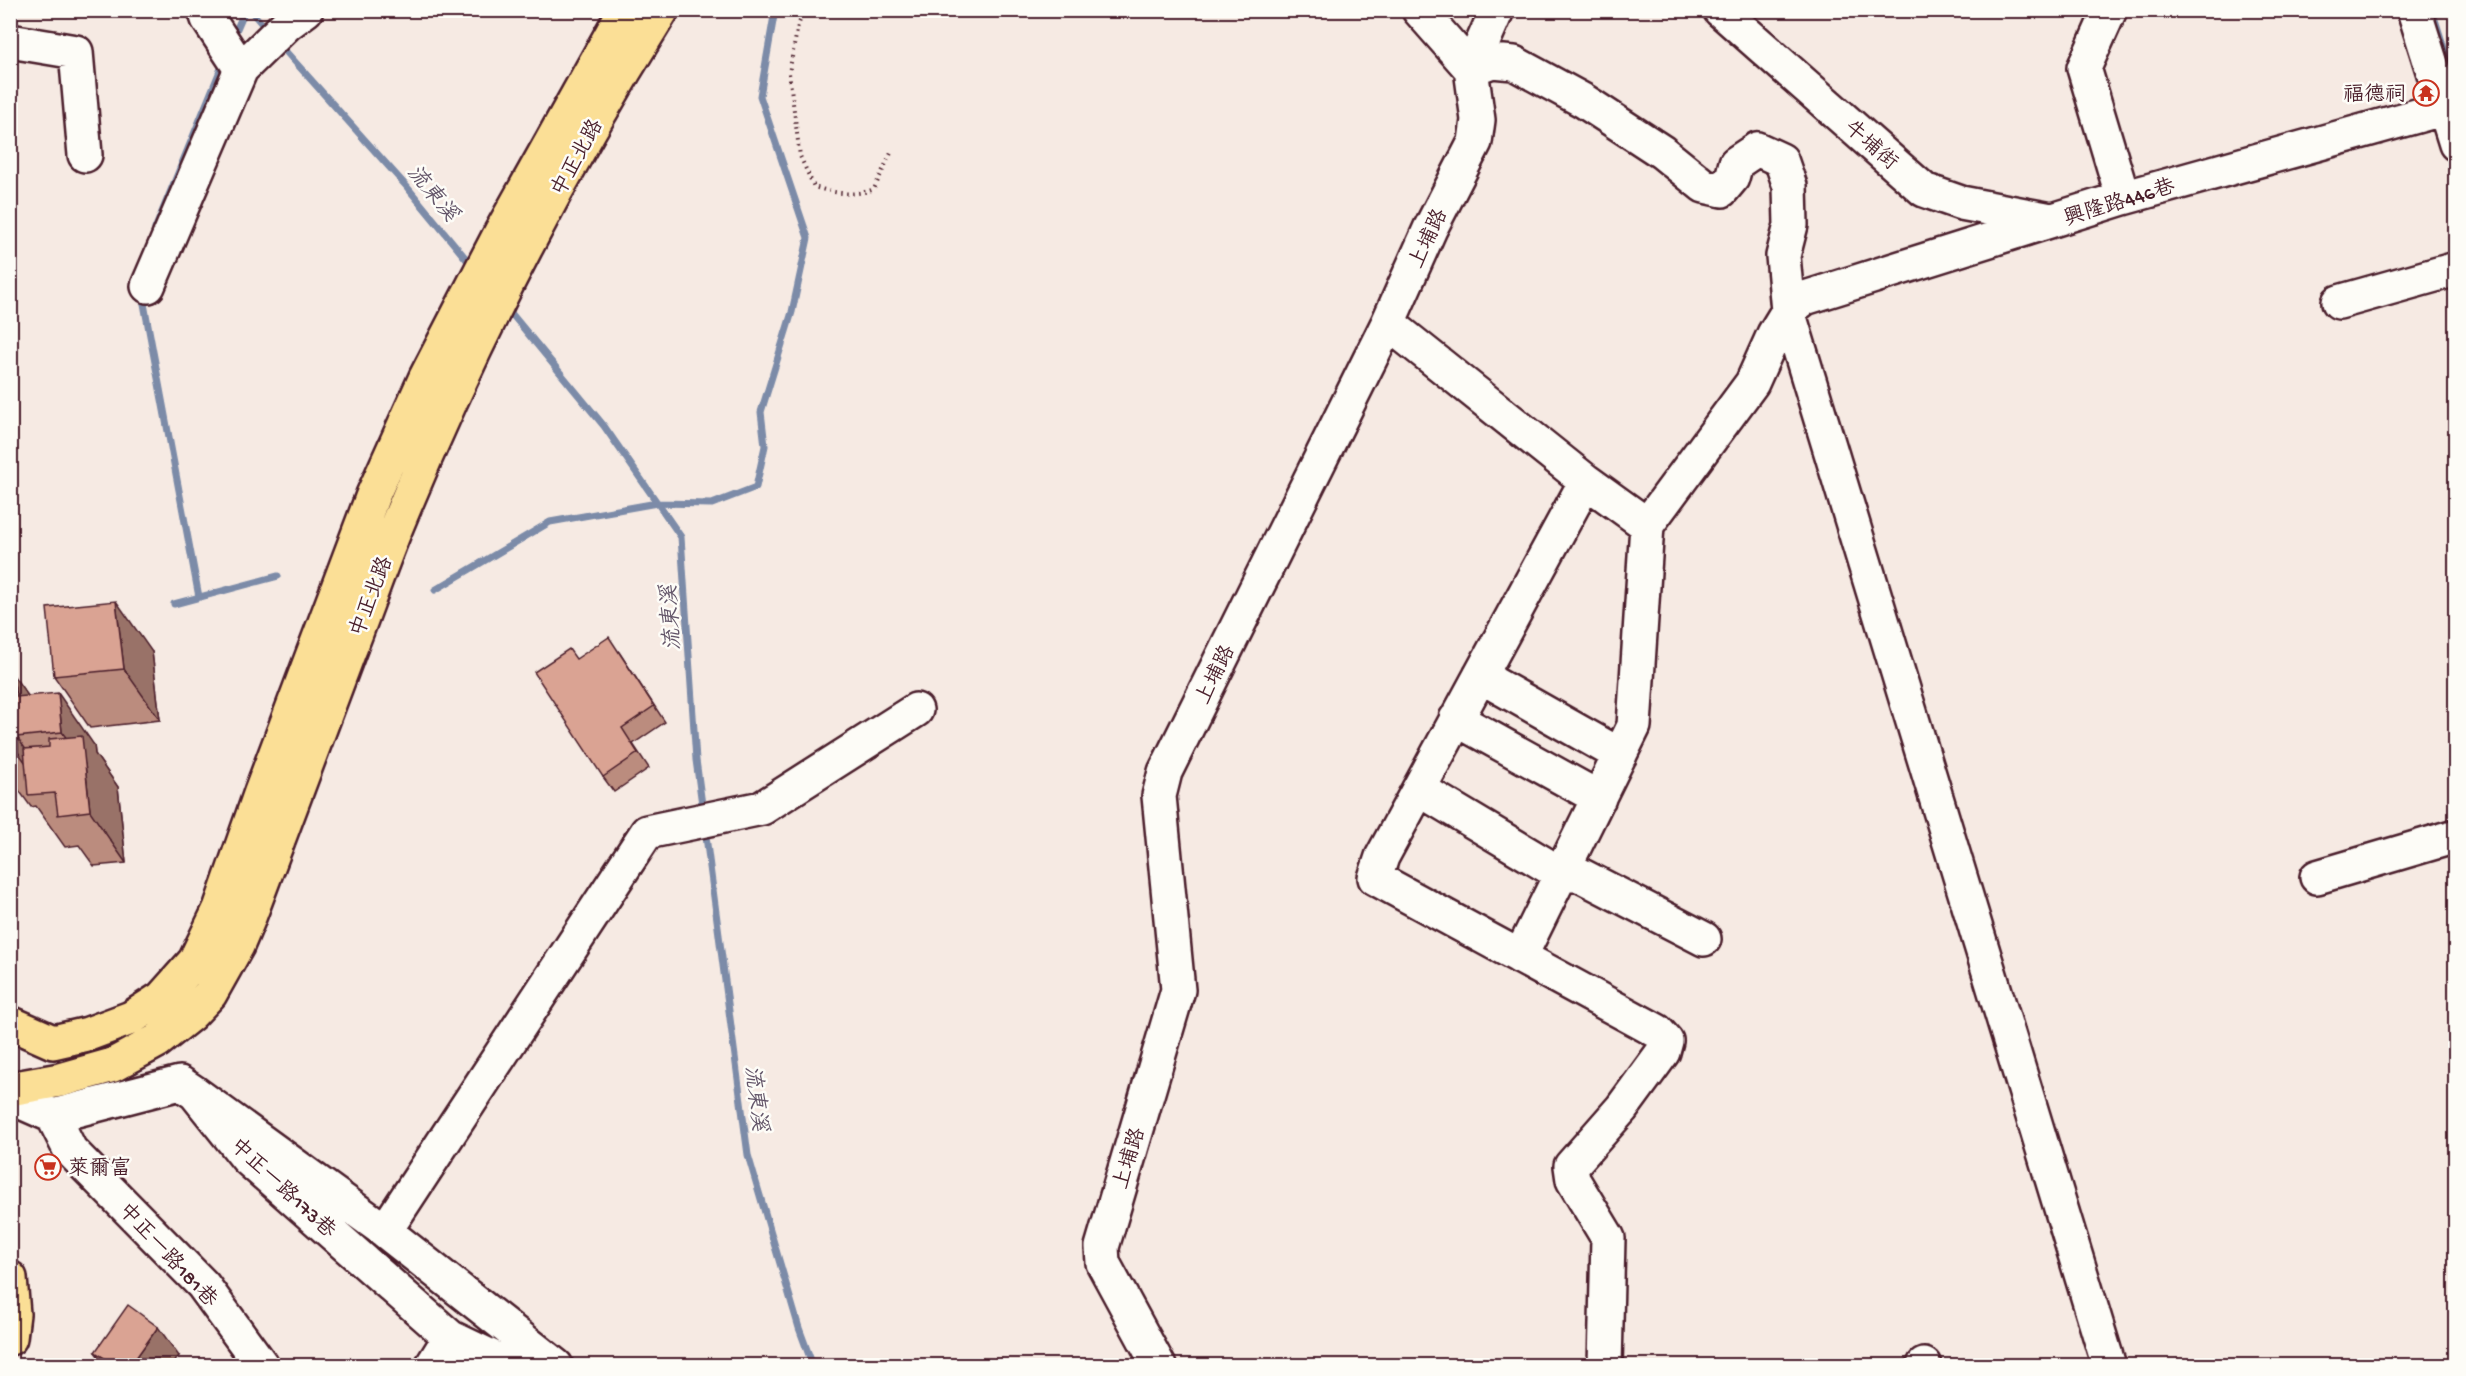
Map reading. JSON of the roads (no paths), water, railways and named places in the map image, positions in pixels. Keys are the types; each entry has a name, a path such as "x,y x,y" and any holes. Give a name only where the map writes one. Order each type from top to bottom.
{"main road":[{"name":"中正北路","path":"10,1089 60,1080 113,1065 157,1041 191,1014 210,994 237,946 248,920 399,520 475,350 511,245 625,10"},
{"name":"中正北路","path":"10,1023 53,1042 88,1034 131,1018 162,998 195,961 220,909 261,792 373,495 458,312 511,245 607,100 662,10"},
{"path":"10,1278 13,1314 10,1338"}],"street":[{"path":"205,10 208,20 241,69"},
{"path":"1419,10 1471,69"},
{"path":"1471,69 1497,10"},
{"name":"牛埔街","path":"1720,10 1924,190 1961,203 2053,220"},
{"path":"2110,10 2084,68 2123,198"},
{"path":"2414,10 2449,107 2456,144"},
{"path":"148,286 241,69 297,17"},
{"path":"10,41 76,52 85,154"},
{"path":"1471,69 1492,61 1514,63 1584,101 1662,152 1704,186 1722,190 1732,178 1736,164 1757,149 1780,160 1791,186 1791,225 1783,256 1788,311 2109,1365"},
{"name":"上埔路","path":"1159,1365 1103,1263 1102,1247 1178,990 1159,796 1165,772 1388,323 1430,229 1475,142 1478,120 1471,69"},
{"name":"興隆路446巷","path":"1788,311 1804,298 2123,198 2449,107"},
{"path":"2338,302 2456,269"},
{"path":"1520,957 1634,726 1647,525 1752,383 1774,334 1788,311"},
{"path":"1388,323 1586,481 1647,525"},
{"path":"1586,481 1382,858 1375,878 1657,1031 1666,1041 1663,1052 1622,1108 1571,1166 1573,1180 1608,1238 1605,1365"},
{"path":"1480,676 1620,755"},
{"path":"385,1231 647,832 762,808 916,710"},
{"path":"1456,719 1599,798"},
{"path":"1419,789 1561,874 1581,875 1704,939"},
{"path":"2317,878 2456,836"},
{"path":"10,1097 53,1116 180,1083 385,1231 556,1365"},
{"name":"中正一路173巷","path":"195,1093 247,1158 450,1337 510,1365"},
{"name":"中正一路181巷","path":"53,1116 70,1150 203,1286 262,1365"},
{"path":"432,1365 450,1337"}],"waterway":[{"path":"232,40 245,10"},
{"name":"流東溪","path":"250,10 268,31"},
{"path":"435,590 550,522 657,503 712,504 756,487 765,446 761,412 792,312 808,238 760,96 775,10"},
{"path":"2432,10 2456,86"},
{"name":"流東溪","path":"279,44 407,187 472,266"},
{"path":"155,229 224,61"},
{"path":"142,293 199,597"},
{"name":"流東溪","path":"506,307 604,426 681,537 696,760 703,812"},
{"path":"174,604 278,576"},
{"name":"流東溪","path":"705,829 748,1155 799,1328 813,1366"}],"place":[{"name":"福德祠","path":"2426,93"},
{"name":"萊爾富","path":"48,1167"}]}
